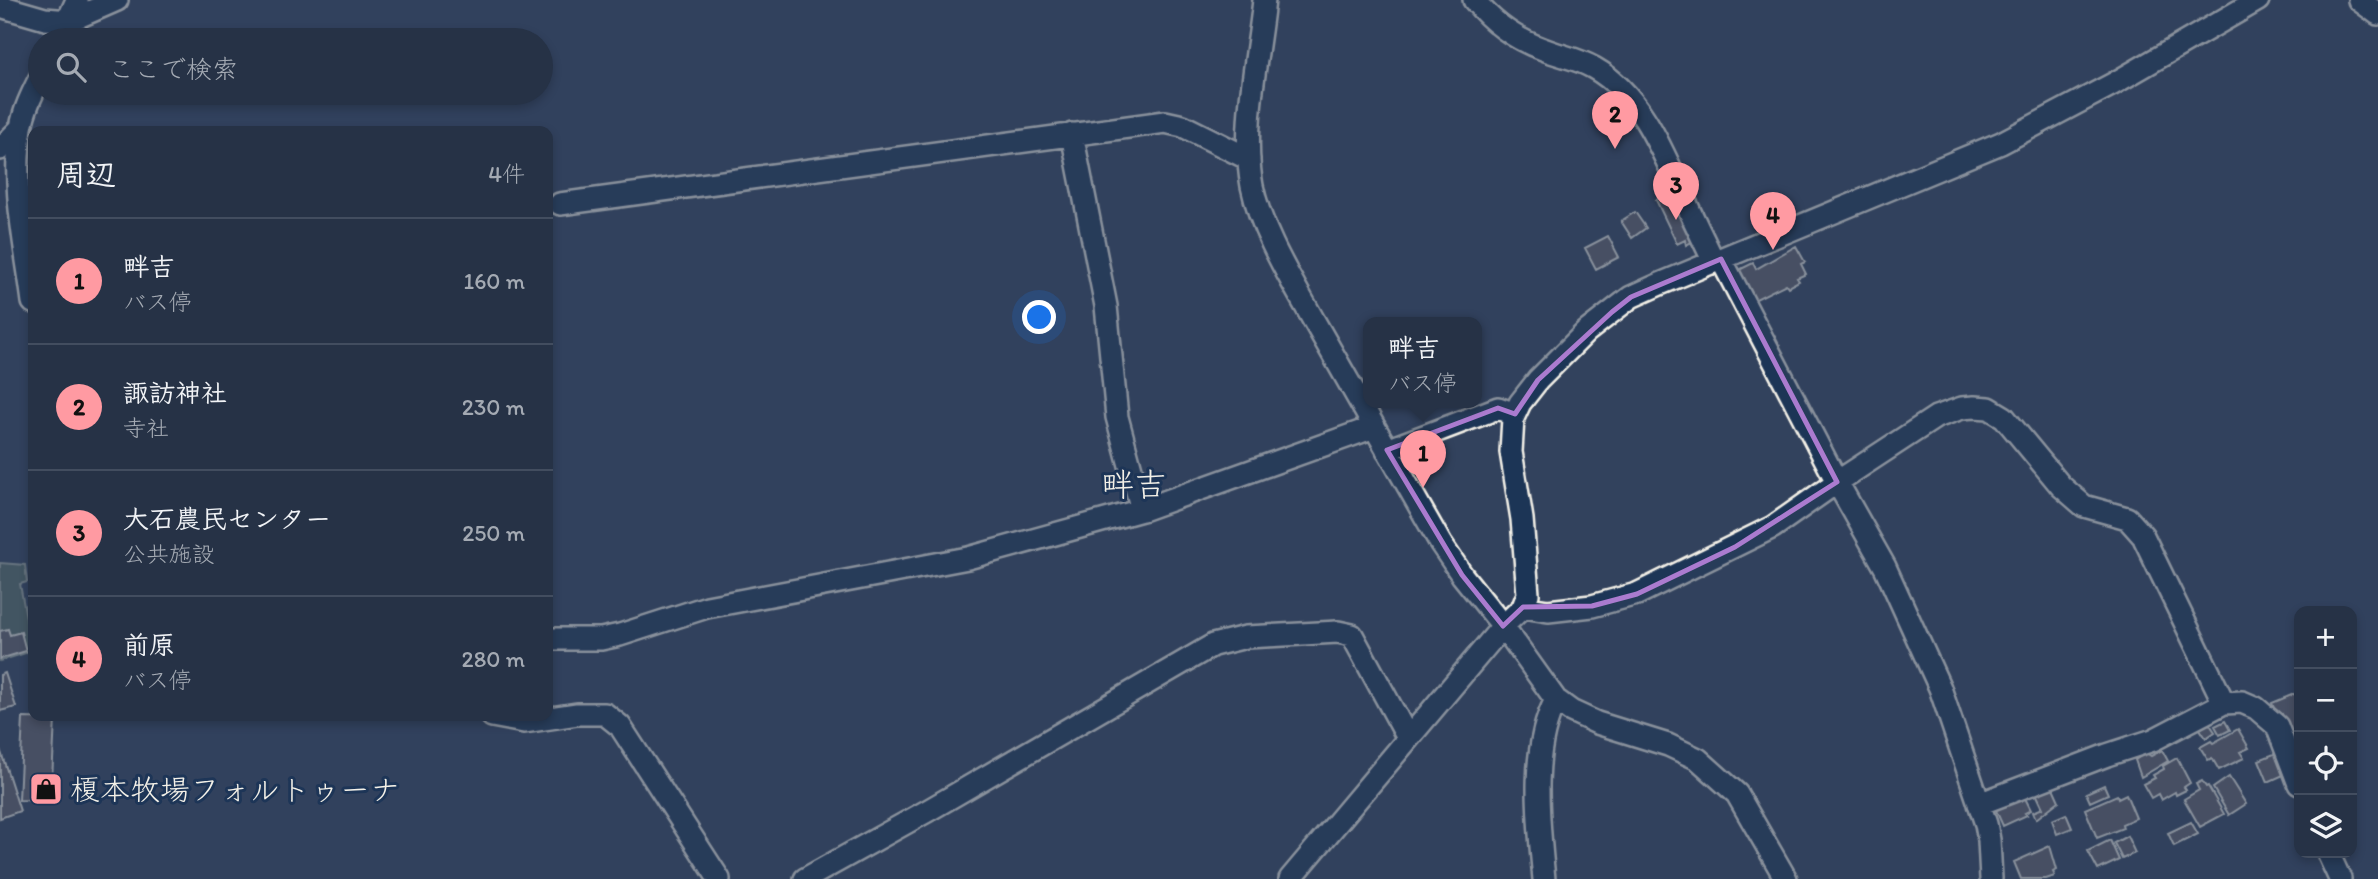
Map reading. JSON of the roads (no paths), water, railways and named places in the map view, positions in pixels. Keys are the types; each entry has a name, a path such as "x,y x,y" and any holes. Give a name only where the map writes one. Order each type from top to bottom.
{"street":[{"path":"65,28 77,0"},
{"path":"0,6 45,19 69,21 117,0"},
{"path":"1264,0 1250,121 1249,159 1252,186 1271,239 1290,278 1363,407"},
{"path":"1474,0 1494,23 1524,41 1595,68 1615,83 1660,143 1718,261 1885,566 1924,651 1940,688 1979,804 1989,840 1991,879"},
{"path":"1290,879 1503,626 1523,607 1528,594 1528,579 1511,452 1515,414 1538,380 1586,331 1631,297 2001,144 2258,0"},
{"path":"2359,0 2378,14"},
{"path":"28,102 20,128 18,169 28,258"},
{"path":"560,204 1165,122 1183,126 1249,159"},
{"path":"0,149 20,128"},
{"path":"1072,134 1106,306 1117,417 1142,510"},
{"path":"1363,408 1448,554 1556,700 1571,711 1597,723 1668,745 1698,759 1737,794 1786,879"},
{"path":"1387,450 1498,408 1515,414"},
{"path":"1523,607 1548,611 1592,606 1637,594 1773,527 1937,417 1962,408 1989,408 2004,417 2061,486 2084,506 2127,518 2143,536 2224,703"},
{"path":"553,639 601,639 707,607 968,558 1142,510 1374,427"},
{"path":"805,879 1213,645 1246,636 1338,632 1352,635 1408,738"},
{"path":"1544,879 1538,784 1544,732 1556,700"},
{"path":"1979,804 2153,740 2224,703 2242,702 2256,708 2277,726 2294,771"},
{"path":"553,718 605,714 621,726 719,879"},
{"path":"2330,858 2340,879"}],"place":[{"name":"諏訪神社","path":"1615,149"},
{"name":"大石農民センター","path":"1676,220"},
{"name":"前原","path":"1773,250"},
{"name":"畔吉","path":"1423,488"},
{"name":"榎本牧場フォルトゥーナ","path":"46,789"}],"district":[{"name":"畔吉","path":"1134,484"}]}
